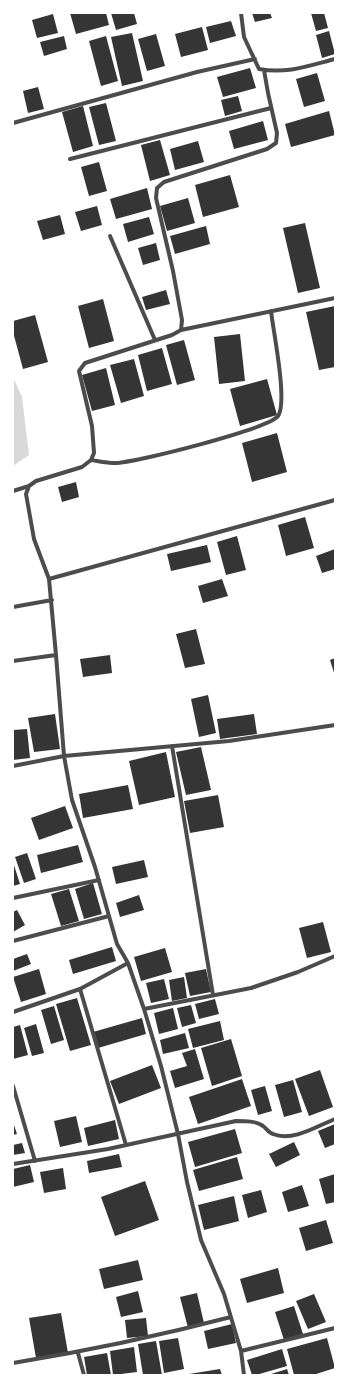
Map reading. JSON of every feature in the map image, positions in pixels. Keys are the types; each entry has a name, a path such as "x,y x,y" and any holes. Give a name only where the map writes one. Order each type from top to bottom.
{"street":[{"path":"240,13 244,37 259,69 271,71 292,70 335,59"},
{"path":"13,123 197,72 255,59"},
{"path":"181,330 182,320 174,271 156,198 157,188 164,182 267,149 276,143 277,132 264,70"},
{"path":"70,158 271,108"},
{"path":"110,236 155,340"},
{"path":"13,491 29,486 36,481 82,467 91,460 94,453 92,426 79,371 85,363 172,335 181,330 335,298"},
{"path":"91,460 115,463 152,456 225,437 264,424 277,416 281,407 281,384 271,311"},
{"path":"29,486 26,494 34,539 49,579 52,600 64,756 72,800 117,944 128,963 144,1009 161,1066 178,1134 187,1182 201,1240 224,1294 241,1351 244,1375"},
{"path":"49,579 335,500"},
{"path":"13,607 52,600"},
{"path":"13,661 56,655"},
{"path":"13,766 64,756 229,741 335,725"},
{"path":"172,746 213,995"},
{"path":"13,898 98,880"},
{"path":"13,941 109,916"},
{"path":"144,1009 251,988 298,972 335,956"},
{"path":"13,1012 80,989 128,963"},
{"path":"80,989 126,1145"},
{"path":"13,1086 35,1161"},
{"path":"13,1164 126,1145 236,1121 250,1121 263,1126 271,1134 282,1137 297,1135 335,1119"},
{"path":"13,1363 78,1352 159,1335 231,1317"},
{"path":"241,1351 335,1328"},
{"path":"78,1352 84,1375"}],"shaded area":[{"path":"13,377 22,397 29,455 13,466"}],"building":[{"path":"70,13 106,13 109,25 76,34"},
{"path":"111,13 134,13 137,24 116,30"},
{"path":"252,13 270,13 272,18 255,22"},
{"path":"311,13 324,13 328,28 316,31"},
{"path":"53,14 58,33 37,38 32,20"},
{"path":"231,21 236,36 210,43 206,27"},
{"path":"202,27 208,50 181,57 175,34"},
{"path":"329,31 335,54 322,58 316,35"},
{"path":"132,33 143,81 122,86 111,37"},
{"path":"156,34 165,66 147,71 138,39"},
{"path":"64,36 67,49 44,56 40,42"},
{"path":"106,36 118,81 101,86 89,41"},
{"path":"250,68 256,88 223,97 217,77"},
{"path":"317,73 325,101 304,107 296,79"},
{"path":"38,87 44,109 28,113 23,91"},
{"path":"238,96 242,111 225,116 221,100"},
{"path":"106,103 116,141 99,145 89,107"},
{"path":"83,106 93,146 73,152 62,112"},
{"path":"329,111 335,135 291,147 285,124"},
{"path":"263,121 268,140 234,149 229,131"},
{"path":"160,140 170,175 150,181 141,145"},
{"path":"198,141 204,162 175,170 170,149"},
{"path":"99,162 107,191 89,196 81,167"},
{"path":"230,175 239,207 203,217 195,185"},
{"path":"147,188 152,209 116,219 110,199"},
{"path":"188,198 195,223 167,231 160,206"},
{"path":"97,206 102,225 81,231 75,212"},
{"path":"60,215 65,234 43,240 37,221"},
{"path":"149,217 154,234 128,242 123,224"},
{"path":"305,223 320,288 298,293 283,228"},
{"path":"206,226 210,244 175,254 170,236"},
{"path":"156,243 160,260 143,265 138,248"},
{"path":"166,290 170,304 146,310 142,297"},
{"path":"103,299 114,341 89,348 78,306"},
{"path":"335,306 335,367 319,370 306,312"},
{"path":"35,315 48,362 23,369 13,332 13,321"},
{"path":"240,334 245,381 219,384 214,337"},
{"path":"184,340 195,380 177,385 166,345"},
{"path":"162,348 172,384 147,391 138,355"},
{"path":"134,359 144,396 121,403 110,365"},
{"path":"106,368 115,405 92,411 82,375"},
{"path":"267,379 277,415 240,426 230,389"},
{"path":"277,433 287,472 252,482 242,443"},
{"path":"76,482 79,497 62,502 58,487"},
{"path":"305,517 314,548 286,556 278,525"},
{"path":"237,536 246,570 226,575 217,542"},
{"path":"207,545 211,562 171,571 167,554"},
{"path":"335,549 335,569 322,573 316,556"},
{"path":"222,579 228,596 203,603 198,586"},
{"path":"196,629 205,664 185,668 176,634"},
{"path":"110,655 112,673 83,677 80,659"},
{"path":"335,658 335,676 330,660"},
{"path":"208,695 216,733 199,737 191,699"},
{"path":"55,714 60,749 34,752 28,718"},
{"path":"254,714 257,734 220,739 217,719"},
{"path":"27,729 30,758 13,760 13,730"},
{"path":"201,747 211,790 186,795 176,752"},
{"path":"166,752 175,797 139,805 129,761"},
{"path":"128,785 133,809 83,818 79,794"},
{"path":"218,795 224,827 190,833 184,801"},
{"path":"65,806 73,828 39,840 31,818"},
{"path":"78,845 83,862 41,873 37,855"},
{"path":"27,853 36,879 24,883 15,857"},
{"path":"144,860 148,877 116,884 112,867"},
{"path":"13,862 20,884 13,886"},
{"path":"93,883 102,914 84,919 75,889"},
{"path":"69,889 79,921 61,926 51,894"},
{"path":"139,895 144,910 120,917 116,903"},
{"path":"17,910 25,925 13,932 13,912"},
{"path":"323,922 331,952 307,958 299,928"},
{"path":"112,947 116,961 73,974 69,960"},
{"path":"165,948 172,972 141,981 134,957"},
{"path":"27,954 31,964 13,971 13,959"},
{"path":"39,969 46,994 21,1002 13,977"},
{"path":"206,969 211,992 190,996 185,973"},
{"path":"184,977 187,998 172,1001 169,980"},
{"path":"164,979 169,999 151,1003 146,983"},
{"path":"77,998 91,1045 70,1051 56,1004"},
{"path":"215,999 219,1014 199,1019 195,1004"},
{"path":"191,1005 196,1023 182,1027 177,1008"},
{"path":"54,1006 64,1040 51,1044 41,1010"},
{"path":"173,1008 178,1029 159,1034 154,1013"},
{"path":"142,1018 146,1034 98,1048 93,1032"},
{"path":"220,1021 224,1040 193,1048 188,1029"},
{"path":"36,1024 44,1053 32,1056 24,1028"},
{"path":"20,1025 28,1055 13,1059 13,1027"},
{"path":"185,1033 189,1048 163,1054 160,1040"},
{"path":"231,1039 242,1076 212,1086 201,1048"},
{"path":"195,1049 204,1079 175,1088 170,1071 187,1066 182,1053"},
{"path":"152,1065 161,1088 119,1104 110,1081"},
{"path":"320,1070 333,1107 309,1116 295,1079"},
{"path":"242,1079 251,1106 198,1124 189,1097"},
{"path":"293,1080 302,1112 284,1117 275,1085"},
{"path":"265,1086 272,1111 258,1115 251,1090"},
{"path":"76,1116 82,1142 60,1147 54,1121"},
{"path":"115,1120 119,1139 88,1146 84,1128"},
{"path":"13,1122 17,1134 13,1135"},
{"path":"335,1124 335,1144 325,1148 318,1131"},
{"path":"235,1129 242,1153 195,1167 188,1142"},
{"path":"294,1142 300,1155 276,1167 269,1154"},
{"path":"22,1143 25,1153 13,1155 13,1145"},
{"path":"119,1154 122,1167 89,1173 87,1161"},
{"path":"237,1157 243,1179 199,1191 193,1170"},
{"path":"30,1165 34,1182 13,1187 13,1169"},
{"path":"63,1168 66,1189 44,1193 40,1172"},
{"path":"335,1174 335,1202 326,1204 319,1179"},
{"path":"145,1181 159,1220 115,1236 101,1197"},
{"path":"302,1185 309,1206 288,1212 282,1192"},
{"path":"261,1190 267,1212 248,1218 242,1195"},
{"path":"234,1196 239,1221 204,1230 198,1205"},
{"path":"326,1220 333,1243 306,1251 299,1228"},
{"path":"138,1260 143,1280 104,1289 99,1269"},
{"path":"278,1268 284,1293 247,1303 240,1279"},
{"path":"138,1291 143,1312 121,1317 116,1297"},
{"path":"197,1293 204,1323 188,1328 180,1297"},
{"path":"314,1294 326,1322 308,1329 296,1301"},
{"path":"294,1306 303,1334 284,1340 275,1312"},
{"path":"61,1313 68,1353 36,1358 29,1318"},
{"path":"146,1318 148,1336 127,1338 125,1320"},
{"path":"232,1324 236,1343 208,1349 204,1331"},
{"path":"178,1338 184,1369 164,1373 159,1341"},
{"path":"327,1338 335,1368 313,1375 294,1375 287,1349"},
{"path":"156,1341 162,1375 143,1375 138,1344"},
{"path":"134,1347 137,1372 113,1375 110,1351"},
{"path":"282,1349 287,1366 252,1375 247,1360"},
{"path":"107,1353 111,1375 87,1375 84,1357"},
{"path":"220,1369 222,1375 189,1375 189,1374"},
{"path":"287,1369 289,1375 268,1375"}]}
